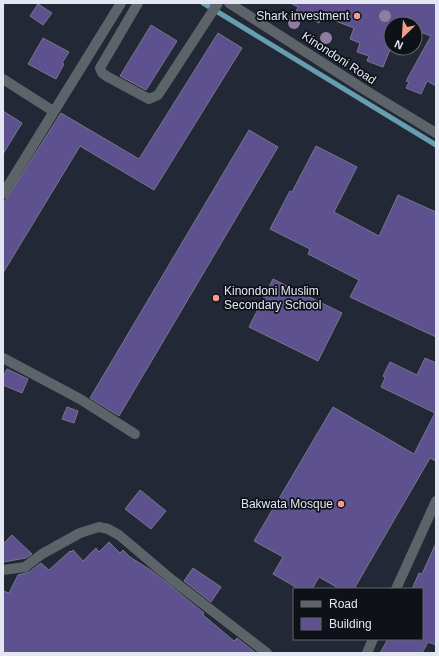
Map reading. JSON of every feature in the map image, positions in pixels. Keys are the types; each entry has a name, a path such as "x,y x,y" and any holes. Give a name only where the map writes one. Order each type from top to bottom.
{"street":[{"path":"3,194 121,3"},
{"path":"138,3 100,68 108,77 149,99 158,95 218,3"},
{"name":"Kinondoni Road","path":"229,3 436,134"},
{"path":"3,79 53,111"},
{"path":"3,358 80,399 135,434"},
{"path":"396,588 436,501"},
{"path":"3,570 25,567 42,554 80,533 99,527 108,529 119,535 171,579 267,653"},
{"path":"367,653 373,640"}],"building":[{"path":"436,3 436,86 427,81 421,94 406,88 409,82 406,81 420,56 423,56 423,50 431,36 423,33 423,16 383,16 383,56 387,56 383,67 367,61 369,56 357,52 360,43 350,39 354,28 322,16 319,23 311,19 310,21 295,14 298,7 292,4"},
{"path":"38,4 52,13 43,25 30,16"},
{"path":"151,25 177,41 146,90 120,76"},
{"path":"218,33 242,48 154,190 80,146 3,273 3,204 61,113 139,159"},
{"path":"43,38 69,52 62,63 64,64 56,79 28,64"},
{"path":"3,111 22,123 3,154"},
{"path":"249,130 278,147 119,416 90,398"},
{"path":"316,146 357,167 334,212 379,236 398,195 436,212 436,337 350,297 359,280 308,254 310,249 270,229 290,191 292,192"},
{"path":"273,279 342,313 318,361 249,327"},
{"path":"425,358 436,363 436,461 430,458 355,588 338,588 319,577 313,588 297,588 273,574 283,557 254,541 333,407 414,454 435,413 381,387 385,378 383,376 390,362 417,375"},
{"path":"7,369 28,379 22,393 3,385 3,377"},
{"path":"67,407 78,411 74,423 62,419"},
{"path":"140,490 166,511 151,529 125,509"},
{"path":"12,535 32,554 26,558 3,562 3,544"},
{"path":"109,542 120,553 123,550 130,557 152,571 204,613 203,615 234,641 237,638 256,653 9,653 3,650 3,591 9,593 18,575 29,572 41,563 49,570 73,550 83,561 96,548 99,552"},
{"path":"436,543 436,645 428,642 422,653 380,653 387,640 423,640 423,588 412,588 419,573 422,574"},
{"path":"193,568 221,587 211,602 184,581"}],"waterway":[{"path":"203,3 436,145"}],"place":[{"name":"Shark investment","path":"357,16"},
{"name":"Kinondoni Muslim Secondary School","path":"216,298"},
{"name":"Bakwata Mosque","path":"341,504"}]}
